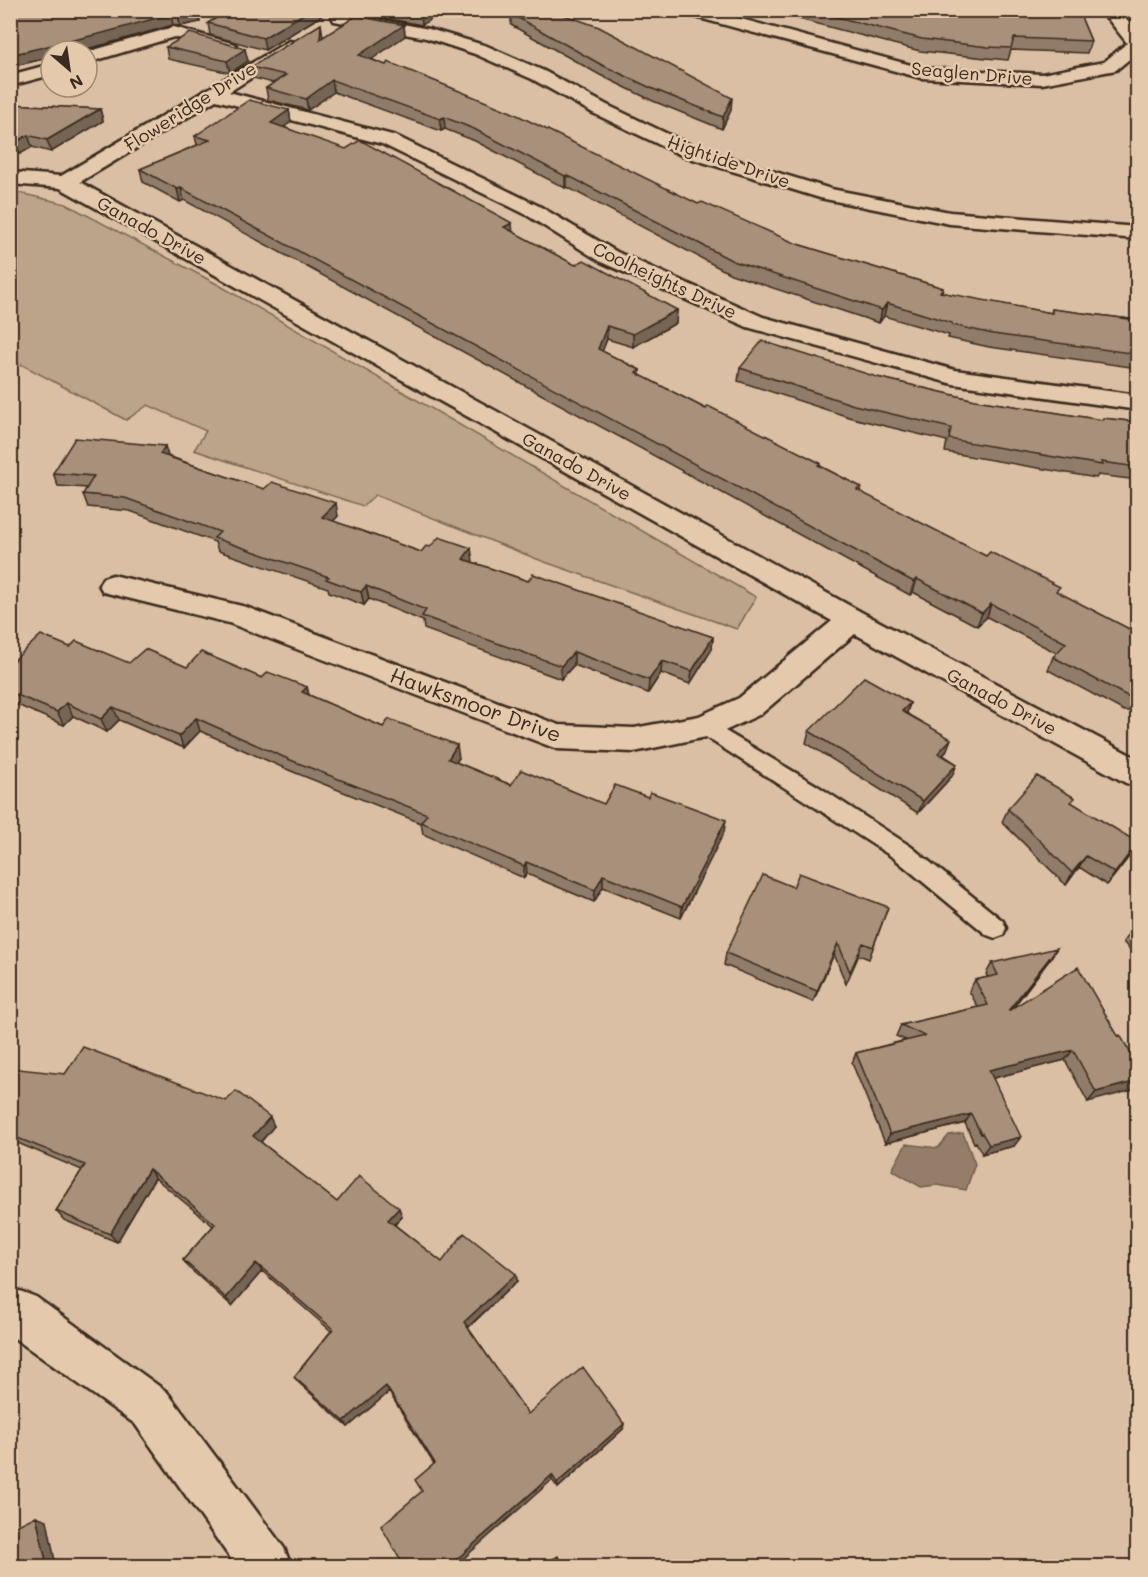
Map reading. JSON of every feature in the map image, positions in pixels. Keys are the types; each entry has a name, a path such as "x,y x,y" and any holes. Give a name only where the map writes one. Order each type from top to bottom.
{"street":[{"name":"Seaglen Drive","path":"687,10 921,72 1041,79 1110,66 1137,44 1114,15 1104,10"},
{"name":"Floweridge Drive","path":"65,182 342,14"},
{"name":"Hightide Drive","path":"342,14 429,34 481,50 538,75 600,109 690,152 827,194 950,218 1137,233"},
{"path":"99,54 174,32 267,58"},
{"path":"10,81 39,73"},
{"name":"Coolheights Drive","path":"214,93 388,140 532,210 609,257 755,322 953,377 1137,403"},
{"name":"Ganado Drive","path":"10,178 65,182 853,620 1137,774"},
{"name":"Hawksmoor Drive","path":"113,585 236,614 557,737 634,740 705,727 750,706 853,620"},
{"path":"10,1313 20,1313 151,1408 266,1566"}],"lane":[{"path":"705,727 902,852 995,928"}],"shaded area":[{"path":"11,191 66,204 217,284 756,597 737,629 542,561 375,495 363,506 194,450 206,431 148,405 126,420 17,362 11,364"},
{"path":"963,1133 975,1164 966,1190 937,1185 921,1187 892,1170 906,1144 938,1148 949,1135"}],"building":[{"path":"10,10 197,10 178,15 171,14 78,39 39,39 39,48 10,55"},
{"path":"230,10 310,10 263,38 208,23"},
{"path":"402,10 426,10 421,14"},
{"path":"512,10 550,10 599,27 732,98 723,117 653,89 600,64 511,14"},
{"path":"810,10 1078,10 1091,41 1014,38 1011,48 988,47 922,39"},
{"path":"356,16 404,25 359,55 386,65 388,62 511,112 698,204 702,202 797,244 943,288 940,292 1052,313 1052,309 1137,320 1137,354 993,334 952,325 952,323 887,303 882,310 733,261 567,175 474,129 444,117 440,119 332,80 306,99 266,88 286,75 251,67 321,24 320,39"},
{"path":"190,33 245,49 227,61 166,47"},
{"path":"249,100 289,110 271,123 346,149 360,140 512,223 504,227 575,265 584,260 677,310 633,334 607,326 598,349 640,370 636,373 706,409 708,406 820,463 818,465 861,487 857,490 986,556 990,552 1060,587 1056,591 1137,633 1137,698 1131,698 1053,657 1066,643 991,604 982,613 917,579 914,582 181,188 177,189 140,169 210,140 195,136"},
{"path":"10,104 100,109 47,140 28,135 16,142 10,141"},
{"path":"762,341 877,377 975,400 1103,420 1103,418 1137,422 1137,467 1101,462 1102,465 949,439 951,428 854,405 740,368"},
{"path":"75,438 165,446 160,454 264,489 272,482 336,503 322,517 421,552 426,546 430,547 439,537 471,548 463,559 528,581 533,574 713,637 692,671 662,661 649,680 574,652 561,666 422,616 426,610 366,586 361,592 326,579 329,577 214,538 220,532 125,498 83,494 94,476 53,473"},
{"path":"41,635 70,647 76,641 129,663 145,649 187,667 201,652 262,678 268,672 307,687 302,692 383,727 389,719 457,745 448,759 511,785 521,770 604,804 615,785 648,797 650,792 726,820 682,907 603,875 595,890 526,862 524,866 421,822 427,814 288,759 196,718 179,736 113,707 101,719 66,703 57,712 10,692 10,664"},
{"path":"864,677 910,703 902,711 951,739 938,753 957,764 923,801 809,731"},
{"path":"1037,776 1075,798 1071,802 1137,842 1115,873 1086,856 1072,873 1008,809"},
{"path":"799,873 888,907 873,947 863,943 850,972 838,943 817,991 726,953 763,875 793,887"},
{"path":"1137,929 1137,937 1131,930"},
{"path":"1057,948 1008,1011 1078,967 1137,1064 1137,1081 1096,1092 1073,1050 989,1070 1021,1137 989,1145 971,1114 890,1134 856,1053 925,1036 901,1025 988,1005 975,980 998,975 992,963"},
{"path":"83,1047 226,1101 236,1091 270,1117 253,1136 337,1202 359,1176 399,1208 388,1220 442,1262 464,1233 516,1274 464,1322 528,1414 583,1367 624,1424 557,1483 552,1475 449,1566 404,1566 381,1526 422,1491 415,1480 435,1463 386,1386 344,1421 294,1377 333,1329 256,1263 226,1298 183,1260 215,1224 149,1169 110,1234 56,1211 85,1165 10,1135 10,1068 65,1074"},
{"path":"36,1516 47,1566 10,1566 10,1529"},
{"path":"558,1556 562,1566 541,1566"}]}
